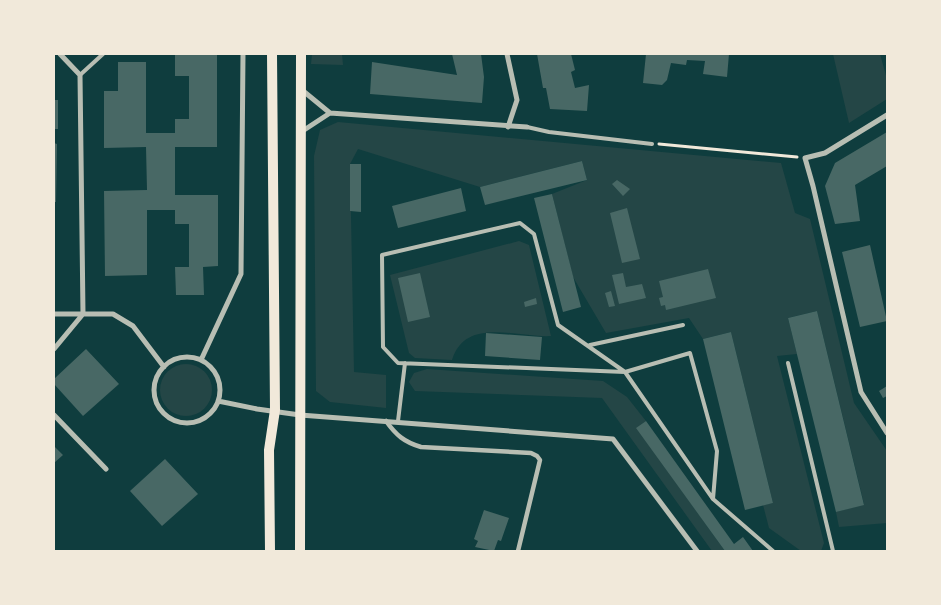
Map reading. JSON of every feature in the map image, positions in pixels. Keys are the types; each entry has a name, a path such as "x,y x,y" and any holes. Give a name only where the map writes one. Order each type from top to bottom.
{"main road":[{"path":"270,551 269,450 275,410 272,54"},
{"path":"300,551 301,54"}],"street":[{"path":"54,349 84,314 80,75 60,54"},
{"path":"201,360 241,274 243,54"},
{"path":"507,54 517,100 508,128"},
{"path":"301,88 330,113 508,128 528,127"},
{"path":"300,133 330,113"},
{"path":"887,115 825,153 805,158 861,392 887,433"},
{"path":"54,314 113,314 133,326 164,366"},
{"path":"181,357 201,360 215,373 219,382 218,401 213,411 200,420 183,423 172,420 163,414 154,395 156,380 164,366 181,357"},
{"path":"218,401 300,415 385,420 613,439 697,551"},
{"path":"54,416 106,469"},
{"path":"385,420 401,438 421,447 531,453 537,456 540,460 518,551"}],"lane":[{"path":"80,75 103,54"},
{"path":"528,127 549,132 652,144"},
{"path":"713,499 717,450 690,353 626,372 398,363 383,347 382,255 520,223 534,234 558,325 590,345 626,372 713,499 773,551"},
{"path":"590,345 683,325"},
{"path":"398,421 404,363"},
{"path":"788,363 833,551"}],"path":[{"path":"652,144 805,158"}],"shaded area":[{"path":"312,54 342,54 343,65 311,64"},
{"path":"833,54 880,54 887,79 887,99 849,123"},
{"path":"338,122 781,163 795,213 810,219 854,403 887,451 887,523 839,527 836,512 864,504 817,311 788,318 797,354 777,356 824,543 821,551 801,551 769,528 763,505 773,503 731,332 703,339 689,318 606,333 573,277 552,194 587,180 582,161 480,187 358,149 350,164 354,372 386,375 386,408 330,402 316,391 314,156 320,130"},
{"path":"519,241 529,245 551,336 494,332 480,334 468,338 459,346 452,360 415,358 409,353 390,275"},
{"path":"186,364 196,366 204,372 210,380 212,390 210,400 204,408 196,414 186,416 176,414 168,408 162,400 160,390 162,380 168,372 176,366"},
{"path":"427,369 603,381 627,397 646,421 637,428 725,551 712,551 602,398 415,391 409,382 414,373"}],"building":[{"path":"175,54 217,54 217,147 175,147 175,195 218,195 218,266 203,267 204,295 176,295 175,267 189,267 189,224 175,224 175,210 147,210 147,275 105,276 104,191 147,190 146,147 104,148 104,91 118,91 118,62 146,62 146,133 175,133 175,119 189,119 189,76 175,76"},
{"path":"452,54 481,54 484,77 482,103 370,94 372,62 457,75"},
{"path":"537,54 571,54 575,70 571,72 575,88 589,85 587,111 550,109 546,88 543,88"},
{"path":"646,54 729,54 727,77 703,74 705,61 687,60 686,65 671,63 667,80 662,85 643,83"},
{"path":"54,100 58,100 58,129 54,129"},
{"path":"887,132 887,166 855,185 860,221 835,224 825,186 835,163"},
{"path":"54,143 57,144 56,202 54,202"},
{"path":"582,161 587,180 485,205 480,187"},
{"path":"350,164 361,164 361,212 350,211"},
{"path":"617,180 630,189 623,196 612,184"},
{"path":"461,188 466,211 398,228 392,206"},
{"path":"552,194 581,307 563,312 534,198"},
{"path":"627,208 640,259 622,263 610,213"},
{"path":"870,245 887,321 860,327 842,252"},
{"path":"708,269 716,298 666,310 665,305 661,306 659,298 663,297 659,281"},
{"path":"420,273 430,317 408,322 398,278"},
{"path":"623,273 626,287 642,284 646,298 619,304 612,275"},
{"path":"611,291 615,306 609,307 605,293"},
{"path":"536,298 537,304 525,307 524,302"},
{"path":"817,311 864,505 836,512 788,318"},
{"path":"731,332 773,503 745,510 703,339"},
{"path":"486,333 542,337 540,360 485,356"},
{"path":"86,349 119,384 83,416 54,384 54,379"},
{"path":"887,386 887,396 883,398 879,391"},
{"path":"646,421 734,544 743,537 753,551 725,551 636,428"},
{"path":"54,446 63,455 54,463"},
{"path":"165,459 198,494 162,526 130,491"},
{"path":"484,510 509,518 501,541 498,540 494,551 475,547 478,541 474,539"}]}
